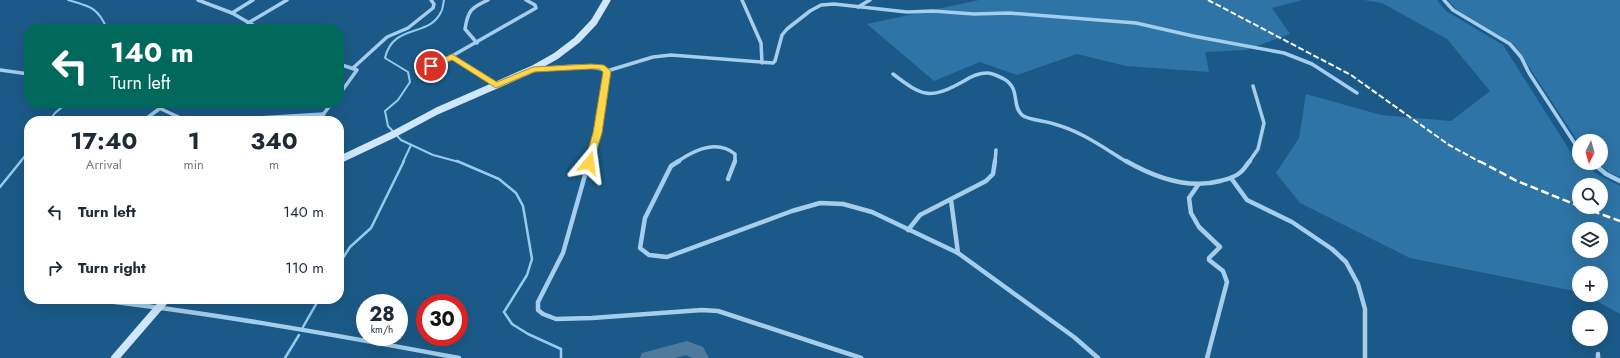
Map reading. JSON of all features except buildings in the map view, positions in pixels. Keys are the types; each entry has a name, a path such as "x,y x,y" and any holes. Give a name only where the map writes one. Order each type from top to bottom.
{"street":[{"path":"198,0 232,12 248,23 287,0"},
{"path":"232,12 253,0"},
{"path":"353,68 387,37 408,28 425,15 433,8 434,4 432,0"},
{"path":"477,43 465,29 467,15 470,9 488,0"},
{"path":"420,71 477,43 536,8 535,5 526,0"},
{"path":"344,157 436,111 533,69 561,53 580,37 596,20 607,0"},
{"path":"742,0 761,42 762,63"},
{"path":"858,7 870,0"},
{"path":"1444,0 1453,10 1510,44 1521,57 1529,73 1572,139"},
{"path":"607,71 653,57 671,55 770,64 775,61 782,35 787,29 810,10 821,5 834,4 907,12 934,11 974,14 1009,13 1136,23 1284,53 1312,64 1356,93"},
{"path":"452,56 496,85"},
{"path":"344,65 357,70 356,74 344,88"},
{"path":"533,69 591,66 601,67 607,71"},
{"path":"0,70 24,73"},
{"path":"607,71 597,133 563,253 538,302 538,310 542,314 556,319 592,318 702,310 718,311 861,358"},
{"path":"893,74 924,94 933,94 979,74 991,73 1001,76 1012,84 1017,96 1017,108 1023,116 1056,124 1082,135 1140,169 1160,178 1198,185 1209,184 1231,178 1242,171 1258,149 1264,123 1254,86"},
{"path":"149,116 159,108 176,116"},
{"path":"291,116 324,114 328,108"},
{"path":"728,179 735,164 735,154 729,149 716,147 703,148 688,154 671,166 645,218 640,248 643,253 654,257 667,257 792,211 820,203 843,204 872,212 958,253 1074,337 1098,358"},
{"path":"908,230 920,215 986,181 993,174 996,150"},
{"path":"1601,170 1620,181"},
{"path":"1231,178 1247,200 1292,222 1332,249 1346,262 1358,284 1365,309 1365,358"},
{"path":"1198,185 1189,198 1188,208 1204,232 1219,243 1219,250 1209,258 1209,260 1224,271 1227,276 1227,282 1207,358"},
{"path":"951,200 958,253"},
{"path":"133,304 374,342 459,358"},
{"path":"115,358 162,304"}],"shaded area":[{"path":"979,0 1302,0 1272,8 1290,34 1246,50 1205,52 1209,72 1126,66 1077,54 1017,75 980,62 934,81 867,24"},
{"path":"1364,0 1437,0 1446,11 1503,45 1572,154 1572,170 1592,170 1604,178 1572,178 1572,214 1608,214 1608,180 1620,186 1620,314 1599,302 1608,302 1608,266 1572,266 1572,291 1410,258 1300,203 1276,173 1299,138 1306,94 1381,115 1451,121 1490,91 1447,39 1382,3"},
{"path":"1448,0 1620,0 1620,177 1607,170 1608,170 1608,134 1573,134 1514,44 1457,10"}],"waterway":[{"path":"68,0 92,8 100,16 105,24"},
{"path":"444,0 442,11 435,20 420,29 403,35 395,40 389,47 385,58 408,72 410,82 398,100 385,111 388,126 401,140 433,155 459,162"},
{"path":"53,116 61,108"},
{"path":"403,162 411,145"},
{"path":"20,162 24,157"},
{"path":"0,187 21,161"},
{"path":"344,256 350,247 371,228 404,161"},
{"path":"457,161 499,179 516,193 523,206 532,259 527,275 504,312 512,324 528,334 561,349 561,358"},
{"path":"303,327 316,304"},
{"path":"285,358 299,335"},
{"path":"648,358 687,348 697,352 701,358"}],"railway":[{"path":"1208,0 1351,75 1449,145 1480,162"},
{"path":"1479,161 1517,181 1572,203"},
{"path":"1600,214 1620,221"}],"route":[{"path":"431,66 452,56 496,85 533,69 591,66 601,67 607,71 597,133 589,163"}]}
